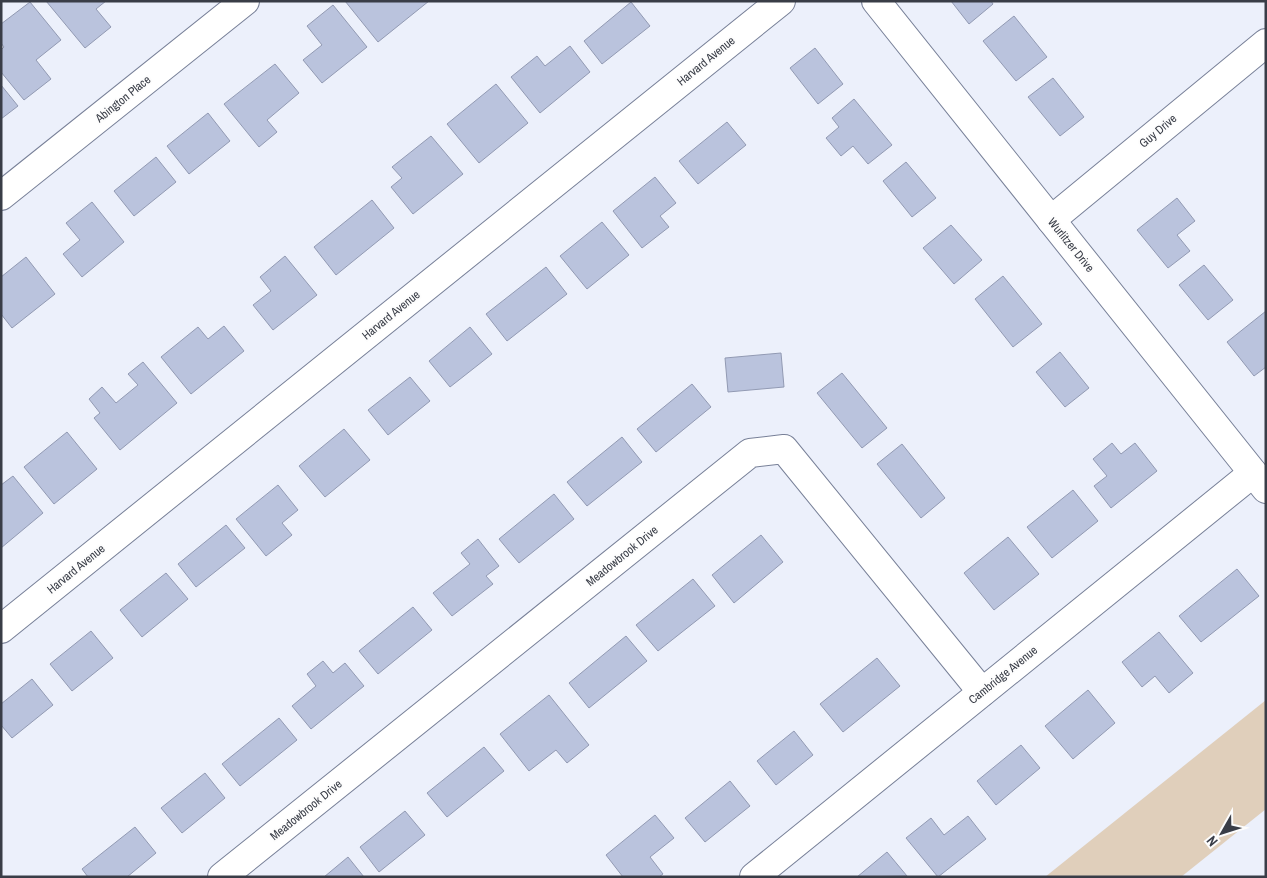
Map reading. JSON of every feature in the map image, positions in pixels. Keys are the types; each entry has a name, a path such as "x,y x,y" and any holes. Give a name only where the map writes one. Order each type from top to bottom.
{"street":[{"name":"Abington Place","path":"1,196 245,1"},
{"name":"Harvard Avenue","path":"1,629 780,1"},
{"name":"Wurlitzer Drive","path":"876,1 1260,481"},
{"name":"Guy Drive","path":"1051,220 1266,43"},
{"name":"Meadowbrook Drive","path":"222,877 750,454 784,448 982,692"},
{"name":"Cambridge Avenue","path":"754,877 982,692 1260,481"}],"shaded area":[{"path":"1266,700 1266,809 1181,877 1045,877"}],"building":[{"path":"46,1 106,1 96,9 111,27 85,48"},
{"path":"345,1 429,1 378,42"},
{"path":"951,1 991,1 993,4 969,24"},
{"path":"30,2 61,40 36,60 51,79 24,100 1,72 1,50 4,47 1,43 1,24"},
{"path":"631,2 650,26 602,64 584,41"},
{"path":"333,5 367,47 322,83 303,60 322,45 307,26"},
{"path":"1014,16 1047,57 1016,81 983,41"},
{"path":"570,46 590,72 540,113 511,77 537,56 545,66"},
{"path":"815,48 843,84 818,104 790,68"},
{"path":"275,64 299,93 267,120 277,132 259,147 224,104"},
{"path":"1053,78 1084,117 1060,136 1028,97"},
{"path":"496,84 528,123 479,163 447,124"},
{"path":"1,85 18,106 1,119"},
{"path":"854,99 892,145 868,164 853,146 841,156 826,138 839,127 832,118"},
{"path":"208,113 230,141 189,174 167,146"},
{"path":"727,122 746,145 698,184 679,161"},
{"path":"431,136 463,174 413,214 391,187 402,178 392,167"},
{"path":"156,157 176,182 134,216 114,191"},
{"path":"906,162 936,198 912,217 883,181"},
{"path":"655,177 676,203 660,216 669,227 642,248 613,211"},
{"path":"1177,198 1195,221 1177,235 1190,251 1168,268 1137,230"},
{"path":"372,200 394,228 336,275 314,247"},
{"path":"92,202 124,242 82,277 63,254 80,240 66,223"},
{"path":"602,222 629,255 587,289 560,256"},
{"path":"951,225 982,260 954,284 923,248"},
{"path":"285,256 317,295 273,330 253,305 271,291 260,277"},
{"path":"26,257 55,294 12,328 1,314 1,277"},
{"path":"1204,265 1233,300 1208,320 1179,285"},
{"path":"546,267 567,294 507,341 486,314"},
{"path":"1003,276 1042,324 1013,347 975,299"},
{"path":"1266,311 1266,367 1254,376 1227,342"},
{"path":"224,326 244,351 191,394 161,357 198,327 208,339"},
{"path":"470,327 492,354 450,387 429,361"},
{"path":"1060,352 1089,388 1065,407 1036,372"},
{"path":"781,353 784,387 728,392 725,358"},
{"path":"143,362 177,403 120,450 94,418 100,413 89,399 102,387 116,403 138,385 128,374"},
{"path":"842,373 887,428 862,448 817,393"},
{"path":"410,377 430,401 388,435 368,410"},
{"path":"692,384 711,407 656,452 637,429"},
{"path":"344,429 370,460 325,497 299,466"},
{"path":"67,432 97,469 54,504 24,467"},
{"path":"622,437 642,462 587,506 567,482"},
{"path":"1112,443 1121,454 1135,443 1157,471 1111,508 1094,486 1107,476 1093,459"},
{"path":"902,444 945,498 921,518 877,464"},
{"path":"13,476 43,513 1,548 1,485"},
{"path":"278,485 298,510 282,523 292,535 266,556 236,519"},
{"path":"1073,490 1098,521 1052,558 1027,527"},
{"path":"554,494 574,519 519,563 499,539"},
{"path":"226,525 245,548 196,587 178,564"},
{"path":"761,535 783,562 734,603 712,575"},
{"path":"1008,537 1039,574 994,610 964,573"},
{"path":"478,539 499,566 486,576 493,584 452,616 433,593 470,564 461,553"},
{"path":"1237,569 1259,596 1201,642 1179,616"},
{"path":"166,573 188,599 142,637 120,610"},
{"path":"693,579 715,606 658,651 636,625"},
{"path":"413,607 432,630 378,674 359,651"},
{"path":"91,631 113,658 72,691 50,664"},
{"path":"1159,632 1193,673 1169,693 1155,676 1142,687 1122,662"},
{"path":"626,636 647,661 589,708 569,683"},
{"path":"877,658 900,686 843,732 820,704"},
{"path":"323,661 333,673 345,663 364,686 311,729 292,706 316,686 307,674"},
{"path":"32,679 53,705 12,738 1,725 1,704"},
{"path":"1088,690 1115,723 1073,759 1045,726"},
{"path":"549,695 589,745 567,763 556,750 529,771 500,734"},
{"path":"279,718 297,740 240,786 222,764"},
{"path":"794,731 813,755 776,785 757,761"},
{"path":"1021,745 1040,768 996,805 977,781"},
{"path":"484,747 504,771 447,817 427,793"},
{"path":"205,773 225,798 182,833 161,808"},
{"path":"730,781 750,806 705,842 685,818"},
{"path":"405,811 425,835 379,872 360,847"},
{"path":"655,815 674,838 650,857 663,874 659,877 623,877 606,855"},
{"path":"968,816 986,839 938,877 906,838 931,818 944,835"},
{"path":"135,827 156,853 127,877 88,877 82,869"},
{"path":"887,852 907,876 857,877"},
{"path":"348,857 364,877 324,877"}]}
